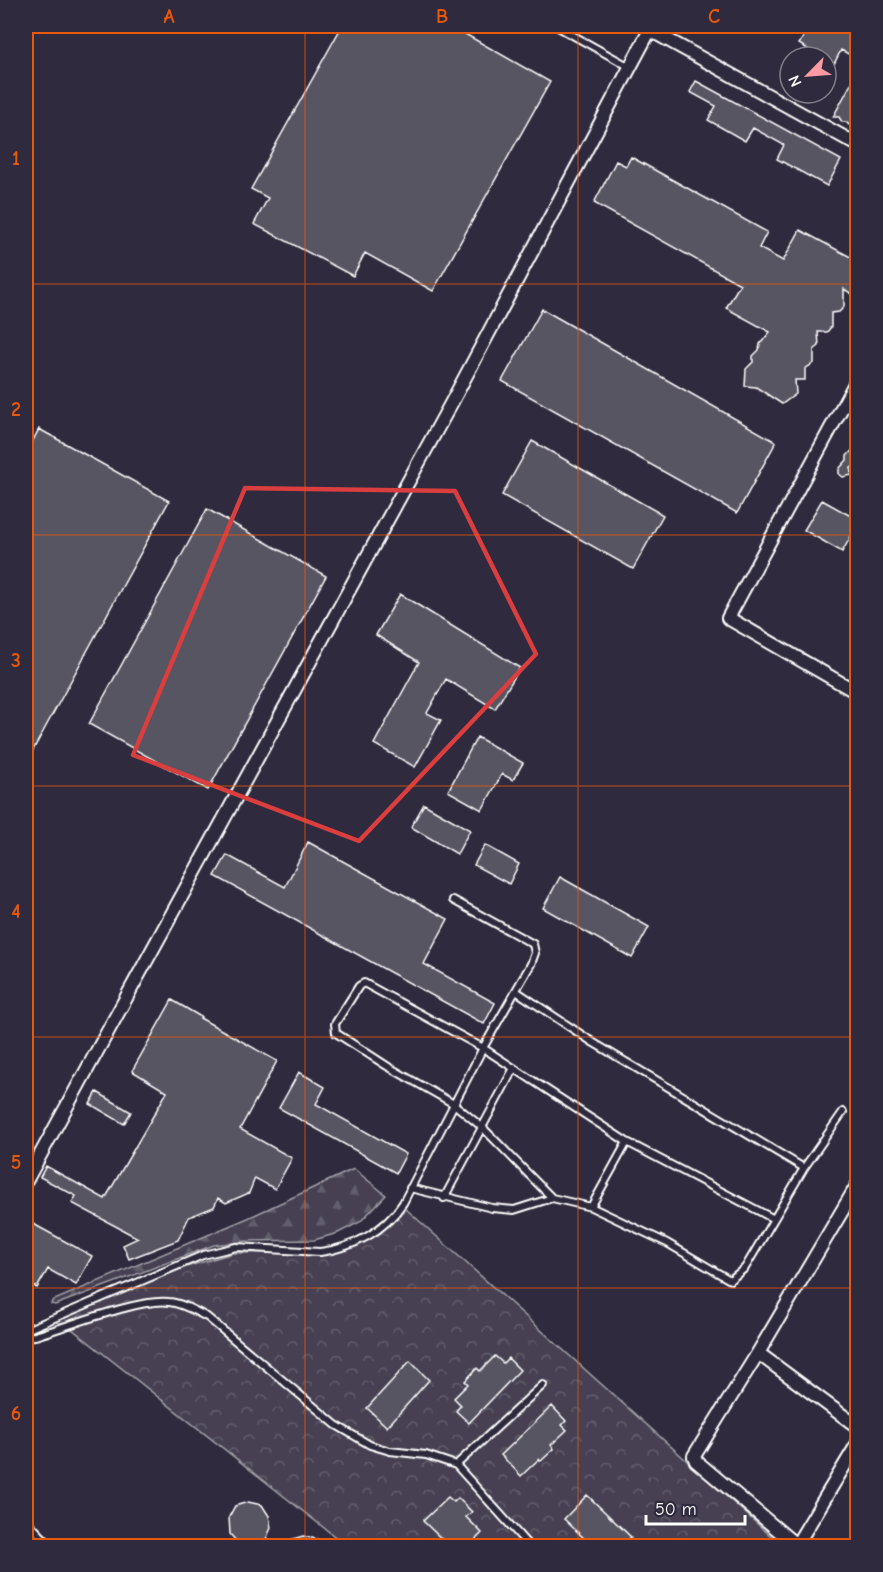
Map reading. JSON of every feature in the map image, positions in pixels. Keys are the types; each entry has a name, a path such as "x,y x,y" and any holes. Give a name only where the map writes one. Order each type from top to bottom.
{"street":[{"path":"26,1181 454,398 651,28 858,145"},
{"path":"858,378 728,618 858,693"},
{"path":"858,1184 694,1456 696,1461 797,1546 858,1443"},
{"path":"758,1353 858,1427"}],"lane":[{"path":"555,26 630,67"},
{"path":"26,1330 203,1255 236,1247 320,1252 348,1245 372,1234 389,1221 410,1188 535,953 533,944 453,900"},
{"path":"552,1198 483,1128 454,1104 387,1066 336,1033 335,1024 359,986 364,983 483,1048 627,1142 774,1219"},
{"path":"516,991 594,1043 804,1168"},
{"path":"444,1198 514,1068"},
{"path":"410,1188 492,1208 514,1210 552,1198 591,1207 667,1243 730,1280 745,1268 804,1168 843,1112"},
{"path":"591,1207 627,1142"},
{"path":"26,1337 147,1303 169,1302 207,1317 336,1425 370,1445 390,1451 426,1455 456,1465 529,1546"},
{"path":"456,1465 543,1384"},
{"path":"26,1520 51,1546"},
{"path":"26,1531 40,1546"}],"highlighted area":[{"path":"245,488 455,491 536,654 359,841 133,755"}],"green space":[{"path":"354,1169 386,1195 360,1222 338,1233 314,1240 247,1241 214,1245 55,1305 51,1304 52,1301 248,1218"},
{"path":"406,1209 782,1546 347,1546 68,1326 51,1320 186,1267 233,1253 342,1250 382,1231"}],"building":[{"path":"342,26 451,26 550,82 433,291 365,253 353,276 254,224 268,198 251,189"},
{"path":"810,26 858,26 858,59 841,50 838,56 838,45 799,44"},
{"path":"858,71 858,125 849,125 842,122 839,117 833,117"},
{"path":"696,81 841,160 827,186 777,159 784,145 753,128 745,141 708,120 716,106 690,92"},
{"path":"631,157 767,232 759,248 783,261 800,230 858,261 858,283 852,294 844,289 844,307 839,312 831,313 831,327 827,332 818,332 819,346 814,350 814,363 805,369 805,380 795,380 796,394 782,404 756,387 745,386 746,369 753,362 753,356 770,332 726,308 740,284 594,203 616,161 626,166"},
{"path":"542,309 776,442 737,513 502,381"},
{"path":"39,429 169,501 26,763 26,454"},
{"path":"532,441 663,515 633,569 502,495"},
{"path":"858,444 858,463 851,468 852,475 843,477 839,474 839,469"},
{"path":"822,500 858,520 842,552 804,530"},
{"path":"207,509 326,576 208,790 89,724"},
{"path":"400,594 520,668 495,709 446,679 427,713 441,720 415,767 374,744 419,662 376,635"},
{"path":"477,737 523,763 513,780 502,774 482,810 448,791"},
{"path":"424,804 470,830 457,854 411,827"},
{"path":"308,842 448,919 424,964 495,1003 484,1024 215,876 227,855 285,887"},
{"path":"485,845 519,864 509,884 474,865"},
{"path":"560,877 649,927 632,958 543,908"},
{"path":"172,1000 277,1061 240,1129 292,1158 275,1189 255,1178 249,1193 226,1203 218,1198 214,1207 189,1217 178,1240 129,1259 123,1245 138,1238 72,1203 76,1196 40,1177 46,1166 105,1199 167,1092 132,1071"},
{"path":"299,1072 325,1087 316,1104 406,1154 396,1173 279,1108"},
{"path":"97,1092 131,1112 124,1124 90,1104"},
{"path":"26,1220 92,1256 76,1285 48,1269 37,1288 26,1282"},
{"path":"495,1356 503,1363 508,1358 520,1370 469,1423 456,1411 461,1405 454,1398 468,1384 465,1381 477,1368 480,1371"},
{"path":"410,1361 429,1380 387,1427 367,1408"},
{"path":"552,1406 566,1421 562,1425 567,1430 551,1445 554,1449 521,1476 501,1455"},
{"path":"587,1495 631,1537 622,1546 596,1546 592,1542 590,1544 564,1519"},
{"path":"448,1497 454,1502 458,1498 472,1512 466,1517 482,1533 470,1545 467,1542 462,1546 449,1546 423,1521"},
{"path":"248,1502 262,1505 269,1516 271,1528 263,1546 237,1542 230,1534 229,1517 235,1506"},
{"path":"303,1536 330,1542 330,1546 277,1546 276,1544"}]}
